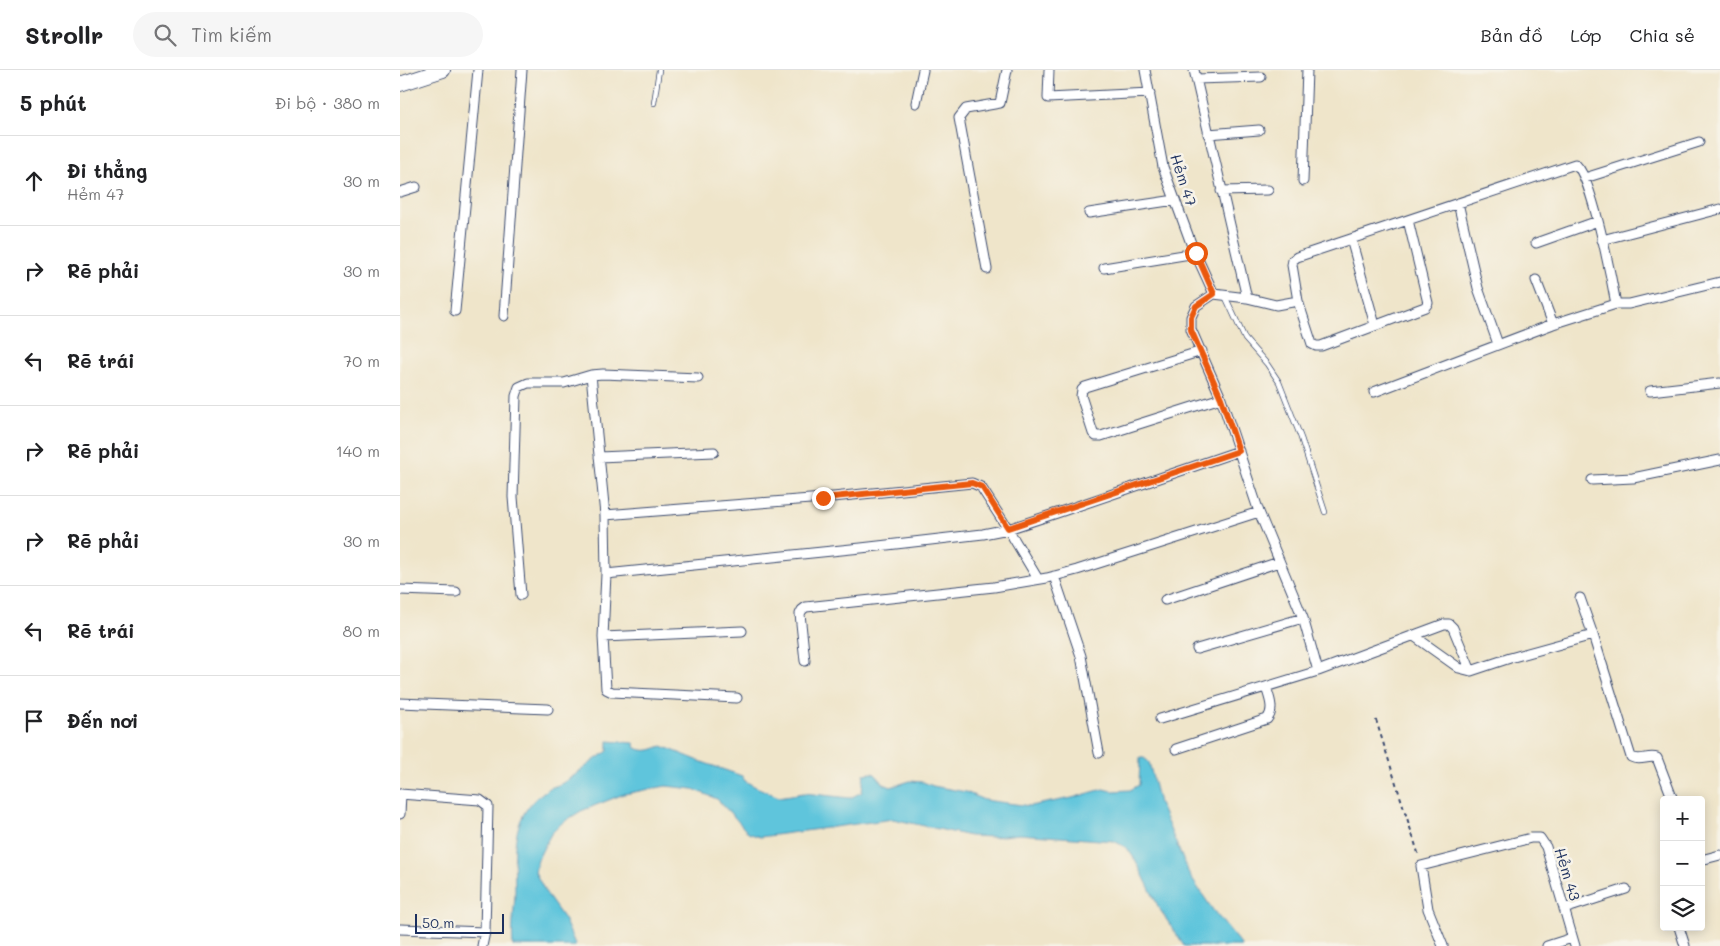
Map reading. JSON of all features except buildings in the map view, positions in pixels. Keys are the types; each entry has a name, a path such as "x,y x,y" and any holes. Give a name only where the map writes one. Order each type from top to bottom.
{"street":[{"path":"400,84 443,70"},
{"path":"455,310 478,70"},
{"path":"504,316 522,70"},
{"path":"916,103 923,70"},
{"path":"987,269 959,118 966,109 1000,103 1007,70"},
{"path":"1050,70 1048,98 1150,93"},
{"name":"Hẻm 47","path":"1146,70 1163,167 1214,294"},
{"path":"1302,181 1307,70"},
{"path":"1247,298 1195,75 1261,77"},
{"path":"1208,134 1260,130"},
{"path":"1585,178 1699,142"},
{"path":"1408,220 1428,303 1425,306 1321,346 1312,344 1298,300 1292,265 1297,257 1575,164 1580,166 1585,178 1598,221 1616,304"},
{"path":"400,192 416,187"},
{"path":"1221,191 1268,190"},
{"path":"1090,213 1175,200"},
{"path":"1458,203 1478,288 1498,344"},
{"path":"1602,240 1720,209"},
{"path":"1536,243 1598,221"},
{"path":"1351,239 1375,325"},
{"path":"1104,268 1196,253"},
{"path":"1536,280 1553,324"},
{"path":"1374,392 1553,324 1616,304 1629,304 1720,282"},
{"path":"1298,300 1276,305 1247,298 1214,294 1196,306 1191,317 1191,330 1202,351 1221,398 1260,512 1303,618 1318,672"},
{"path":"1202,351 1084,387 1081,396 1093,433 1096,436 1101,436 1221,398"},
{"path":"521,595 513,497 516,396 519,388 528,383 564,383 603,374 698,378"},
{"path":"591,376 605,515 606,574 603,637 606,689 612,692 737,698"},
{"path":"1650,391 1720,383"},
{"path":"606,574 983,534 1057,513 1239,451"},
{"path":"599,457 714,452"},
{"path":"1592,480 1633,478 1720,460"},
{"path":"605,515 823,498 972,483 982,487 1038,580"},
{"path":"805,660 800,614 806,607 994,587 1038,580 1077,570 1260,512"},
{"path":"1165,600 1279,562"},
{"path":"1057,576 1081,656 1099,753"},
{"path":"400,590 456,592"},
{"path":"1580,598 1631,757 1637,760 1649,757 1657,758 1671,796"},
{"path":"1197,649 1303,618"},
{"path":"1160,719 1318,672 1444,624 1449,624 1453,628 1471,671"},
{"path":"603,637 742,631"},
{"path":"1414,636 1459,668 1471,671 1593,635"},
{"path":"1176,749 1267,719 1271,715 1272,710 1266,687"},
{"path":"400,703 548,709"},
{"path":"400,814 401,794 480,800 488,806 485,932 482,946"},
{"name":"Hẻm 43","path":"1423,865 1531,838 1540,838 1546,847 1574,942"},
{"path":"1705,859 1720,855"},
{"path":"1423,865 1428,909 1443,946"},
{"path":"1564,909 1626,889"},
{"path":"400,929 485,932"},
{"path":"1680,931 1685,946"},
{"path":"1547,946 1574,942"}],"lane":[{"path":"654,103 659,70"},
{"path":"1224,295 1245,338 1267,364 1279,382 1301,438 1325,512"}],"path":[{"path":"1376,720 1423,865"}],"water":[{"path":"608,741 634,743 636,748 643,750 662,746 742,776 745,781 779,797 804,793 850,798 862,792 864,774 872,773 884,784 891,787 910,781 923,782 933,786 966,792 984,800 1030,806 1072,798 1103,789 1113,791 1130,790 1139,785 1140,758 1144,758 1149,762 1159,803 1190,876 1213,910 1242,946 1184,946 1159,908 1136,861 1127,848 1114,841 1019,834 994,837 970,836 893,819 760,837 748,833 717,799 693,789 666,786 624,794 581,811 562,823 551,834 538,859 535,872 547,895 564,919 576,946 513,946 514,860 517,832 521,820 537,797 550,788 561,784 608,751"}],"route":[{"path":"823,498 972,483 982,487 1008,528 1239,451 1221,398 1202,351 1191,330 1191,317 1196,306 1214,294 1196,253"}]}
